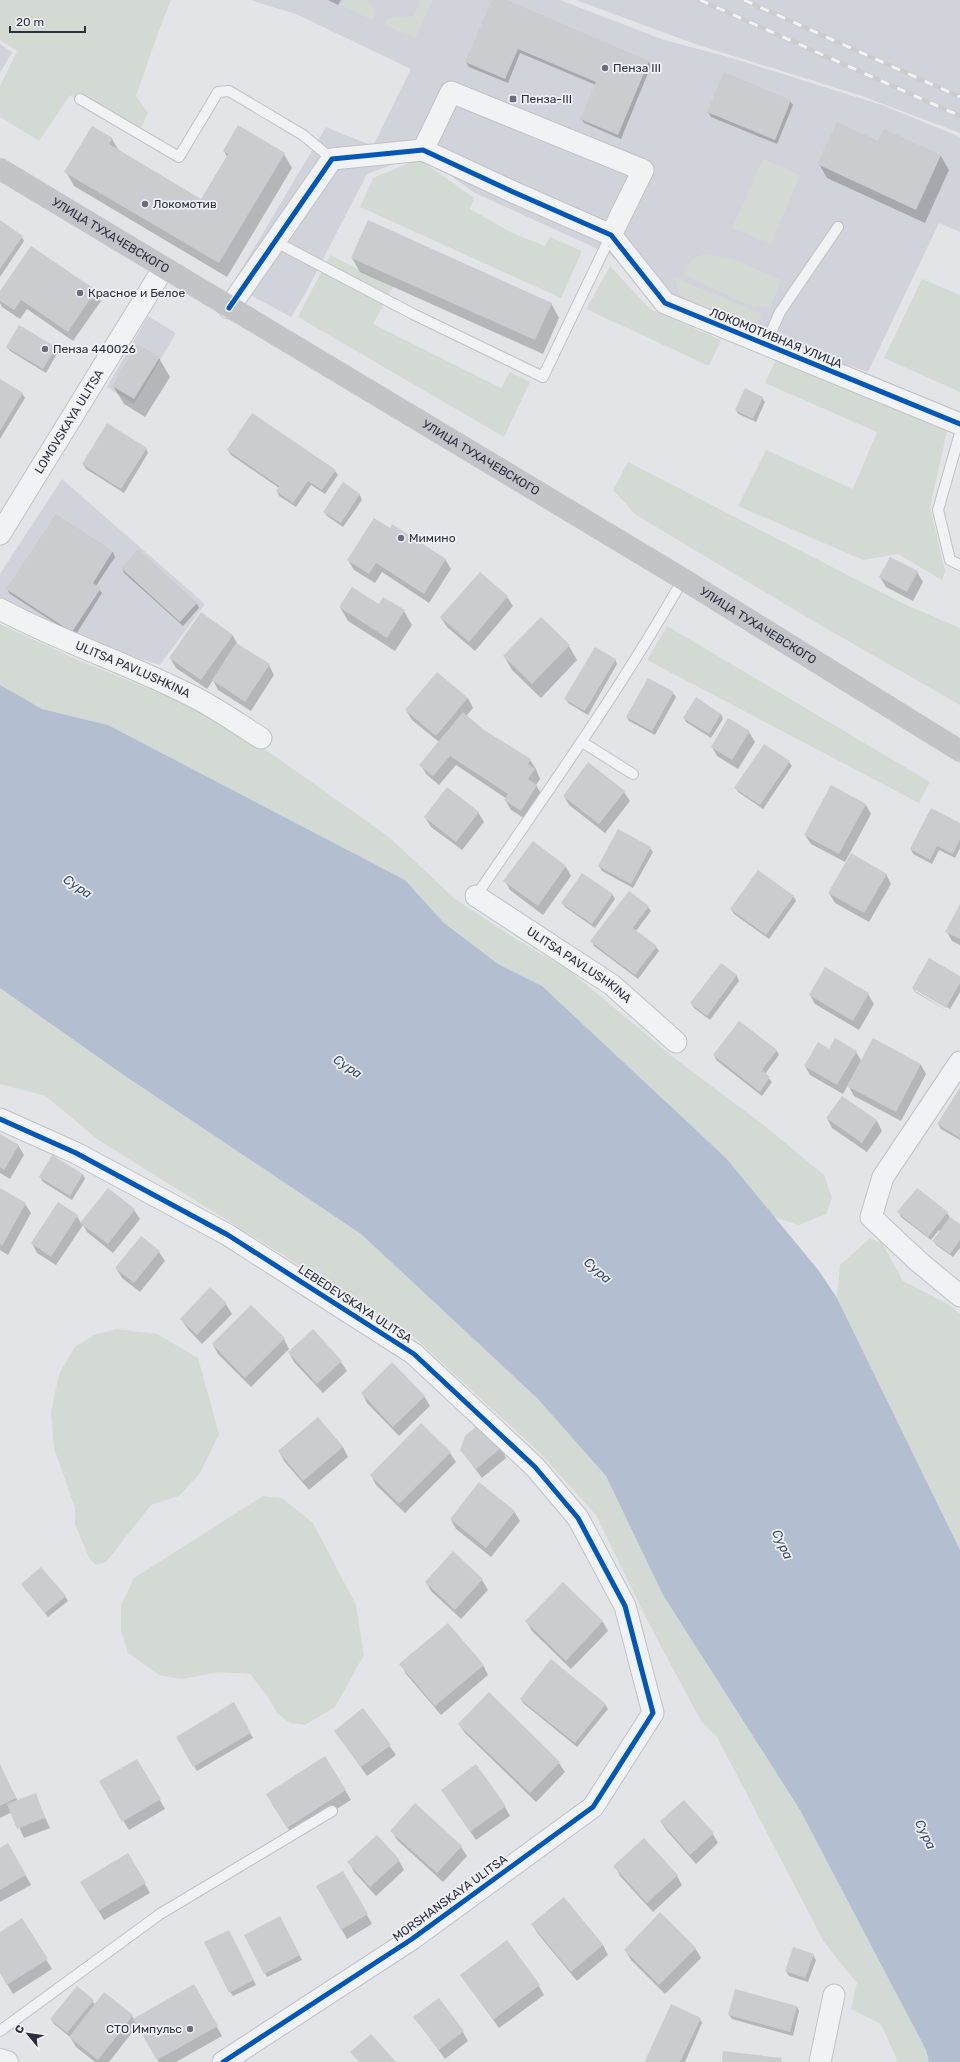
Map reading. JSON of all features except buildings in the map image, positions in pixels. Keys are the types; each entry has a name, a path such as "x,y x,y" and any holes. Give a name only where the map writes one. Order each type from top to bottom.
{"main road":[{"name":"УЛИЦА ТУХАЧЕВСКОГО","path":"0,169 164,269 683,579 960,751"}],"street":[{"path":"230,308 274,241 332,160 423,150 611,236 643,170 451,92 423,150"},
{"name":"ЛОКОМОТИВНАЯ УЛИЦА","path":"611,236 665,303 960,424"},
{"name":"LOMOVSKAYA ULITSA","path":"0,534 164,269"},
{"name":"ULITSA PAVLUSHKINA","path":"0,609 29,625 91,650 197,698 261,738"},
{"name":"ULITSA PAVLUSHKINA","path":"476,896 612,984 676,1042"},
{"path":"960,1062 883,1177 871,1217 919,1262 960,1296"},
{"name":"LEBEDEVSKAYA ULITSA","path":"0,1119 76,1153 228,1234 414,1354 535,1466 578,1518 625,1606 653,1714"},
{"name":"MORSHANSKAYA ULITSA","path":"223,2062 412,1940 594,1807 653,1714"},
{"path":"820,2062 834,1995"},
{"path":"0,2060 6,2062"}],"lane":[{"path":"80,99 179,158 218,92 229,91 303,135 332,160"},
{"path":"766,344 780,312 838,227"},
{"path":"274,241 413,314 543,377 611,236"},
{"path":"960,433 938,510 950,560 960,565"},
{"path":"476,896 582,742 661,618 683,579"},
{"path":"582,742 633,774"},
{"path":"0,2031 160,1914 332,1811"}],"shaded area":[{"path":"0,0 171,0 136,96 148,113 138,134 70,95 39,141 0,117 0,86 17,51 0,40"},
{"name":"Пенза III","path":"251,0 560,0 664,40 725,56 882,105 960,137 960,232 939,223 868,372 710,318 661,294 609,254 475,193 421,154 367,174 305,294 291,317 232,285 326,127 373,146 411,69 298,15"},
{"path":"344,0 366,0 376,13 372,20 341,5"},
{"path":"418,0 433,0 415,38 385,25 388,18 413,16 420,3"},
{"path":"576,0 960,0 960,133 862,96 695,44"},
{"path":"0,44 12,52 0,73"},
{"path":"419,159 474,198 470,209 512,233 545,246 550,237 582,251 561,298 360,207 373,178"},
{"path":"763,159 800,175 771,244 732,228"},
{"path":"704,254 733,259 781,280 770,308 746,304 683,274 693,259"},
{"path":"330,255 393,287 373,324 501,388 510,372 530,382 504,437 298,317"},
{"path":"610,266 650,309 721,340 709,366 586,309"},
{"path":"675,278 761,313 760,320 748,323 722,317 679,294"},
{"path":"922,279 960,295 960,392 884,358"},
{"path":"148,316 176,333 134,404 107,387"},
{"path":"778,355 948,427 930,507 945,571 942,580 898,554 863,560 738,506 766,450 853,489 877,432 765,383"},
{"path":"628,462 904,604 960,628 960,705 815,622 636,515 613,490"},
{"path":"62,479 205,604 160,665 69,637 0,603 0,574"},
{"path":"0,624 80,661 196,708 272,754 389,837 455,899 514,938 570,971 678,1061 761,1123 824,1175 832,1198 826,1214 799,1225 774,1217 726,1158 542,986 498,964 444,923 405,880 108,725 42,709 3,688 0,685"},
{"path":"667,626 930,782 919,803 647,660"},
{"path":"0,988 125,1076 361,1234 537,1398 606,1476 663,1595 800,1810 926,2050 929,2062 898,2062 881,2024 851,2009 857,1983 824,1942 717,1737 701,1721 648,1622 596,1515 540,1453 414,1337 97,1139 46,1096 0,1084"},
{"path":"870,1238 882,1243 903,1281 948,1304 960,1314 960,1550 837,1298 840,1265"},
{"path":"116,1329 157,1334 198,1358 219,1434 200,1473 179,1496 151,1505 106,1562 96,1565 89,1558 75,1524 75,1508 54,1448 51,1412 59,1374 75,1347 94,1335"},
{"path":"263,1496 282,1498 313,1523 356,1605 364,1655 335,1707 305,1725 290,1723 277,1713 268,1697 250,1674 219,1672 182,1679 159,1675 128,1653 121,1631 121,1605 134,1578"}],"water":[{"name":"Сура","path":"0,685 42,709 108,725 405,880 444,923 498,964 542,986 726,1158 819,1271 837,1298 960,1550 960,2062 929,2062 926,2050 800,1810 663,1595 606,1476 537,1398 361,1234 125,1076 0,988"}],"railway":[{"path":"700,0 960,116"},
{"path":"744,0 960,97"}],"cycle path":[{"path":"229,308 332,159 423,150 611,235 665,303 960,424"},
{"path":"0,1119 76,1153 228,1235 414,1354 535,1467 578,1518 625,1606 653,1713 593,1807 412,1939 223,2062"}],"place":[{"name":"Пенза III","path":"605,68"},
{"name":"Пенза-III","path":"513,99"},
{"name":"Локомотив","path":"145,204"},
{"name":"Красное и Белое","path":"80,293"},
{"name":"Пенза 440026","path":"45,349"},
{"name":"Мимино","path":"401,538"},
{"name":"СТО Импульс","path":"190,2029"}]}
